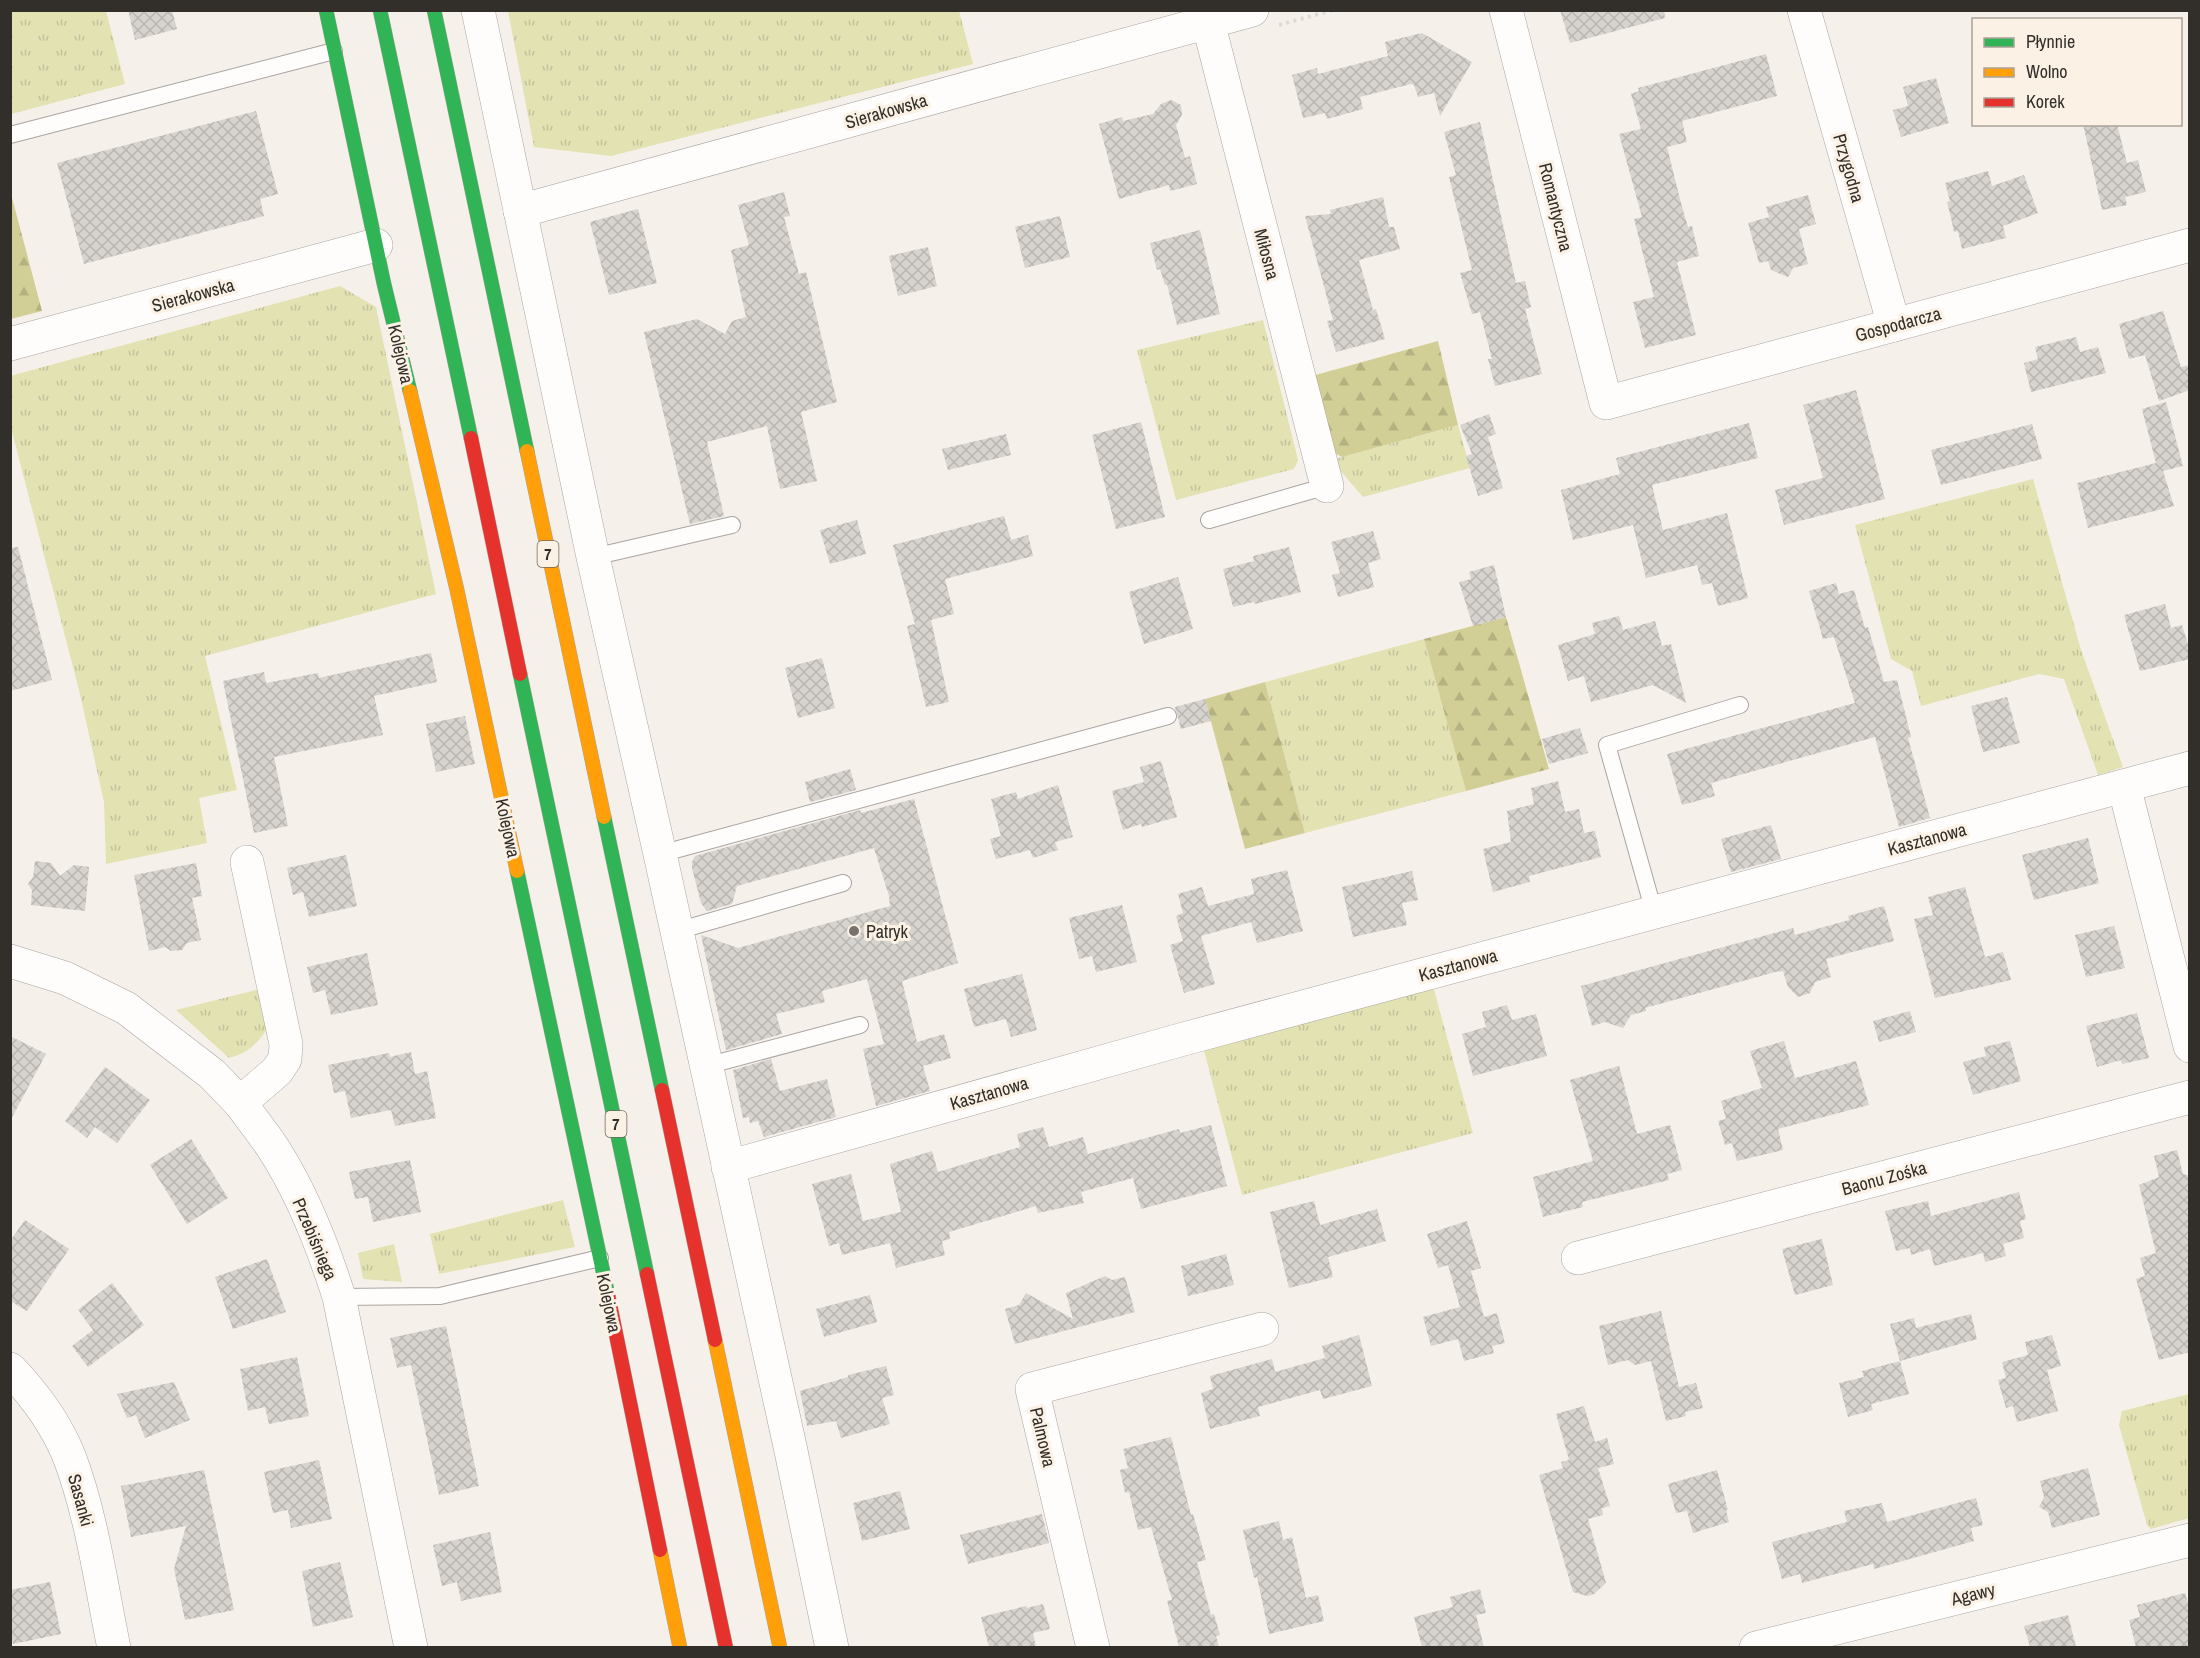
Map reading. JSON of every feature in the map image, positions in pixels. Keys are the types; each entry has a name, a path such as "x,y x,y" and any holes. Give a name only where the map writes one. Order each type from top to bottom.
{"main road":[{"name":"Kolejowa","path":"326,10 376,245 457,590 600,1258 680,1647"},
{"name":"7","path":"380,10 726,1647"},
{"name":"7","path":"434,10 780,1647"}],"street":[{"path":"478,10 593,557 677,931 832,1647"},
{"name":"Sierakowska","path":"520,211 1252,10"},
{"name":"Romantyczna","path":"1506,10 1606,403"},
{"name":"Przygodna","path":"1804,10 1894,325"},
{"name":"Miłosna","path":"1208,22 1327,486"},
{"name":"Sierakowska","path":"10,344 376,245"},
{"name":"Gospodarcza","path":"1606,403 2190,245"},
{"name":"Kasztanowa","path":"728,1167 1180,1040 2190,768"},
{"path":"2124,786 2190,1046"},
{"path":"240,1103 277,1071 285,1059 286,1044 247,862"},
{"name":"Przebiśniega","path":"10,961 65,978 126,1008 212,1074 240,1103 273,1149 304,1207 328,1261 339,1297 411,1647"},
{"name":"Baonu Zośka","path":"1578,1258 2190,1097"},
{"name":"Palmowa","path":"1093,1647 1032,1389 1262,1329"},
{"name":"Sasanki","path":"10,1369 29,1389 69,1455 83,1501 114,1647"},
{"name":"Agawy","path":"1756,1647 2190,1540"}],"lane":[{"path":"10,135 334,51"},
{"path":"1209,520 1327,486"},
{"path":"593,557 732,525"},
{"path":"1654,912 1607,745 1740,705"},
{"path":"660,854 1168,716"},
{"path":"677,931 843,883"},
{"path":"706,1066 860,1025"},
{"path":"339,1297 440,1296 600,1258"}],"green space":[{"path":"11,10 106,11 125,84 11,114"},
{"path":"508,11 959,11 973,64 611,156 534,147"},
{"path":"10,190 42,311 11,319 10,319"},
{"path":"340,286 376,307 436,594 205,656 237,790 199,798 207,843 106,864 104,802 79,690 11,428 10,376"},
{"path":"1263,320 1298,460 1294,469 1176,500 1137,350"},
{"path":"1438,341 1458,425 1342,457 1331,451 1312,376"},
{"path":"1458,425 1470,468 1363,497 1331,460"},
{"path":"2033,479 2081,650 2123,767 2098,775 2064,679 2039,674 1921,706 1912,671 1891,659 1855,525"},
{"path":"1506,617 1549,769 1466,791 1424,639"},
{"path":"1424,639 1466,791 1305,833 1265,682"},
{"path":"1265,682 1305,833 1245,849 1205,699"},
{"path":"1433,986 1473,1133 1242,1195 1203,1047"},
{"path":"260,989 267,1029 251,1048 229,1058 176,1010"},
{"path":"563,1200 575,1247 439,1274 430,1234"},
{"path":"394,1244 402,1282 363,1279 358,1253"},
{"path":"2189,1394 2189,1518 2151,1529 2147,1525 2119,1425 2122,1411"}],"building":[{"path":"128,10 172,10 177,29 135,40"},
{"path":"1560,10 1664,10 1665,18 1570,43"},
{"path":"1422,33 1472,62 1440,116 1434,93 1418,97 1414,85 1411,84 1360,97 1363,109 1327,119 1325,113 1303,118 1292,75 1317,68 1318,74 1388,56 1385,42"},
{"path":"1766,54 1777,96 1682,121 1687,142 1667,147 1682,207 1688,227 1692,226 1699,256 1677,262 1696,335 1645,348 1633,302 1654,297 1634,219 1642,217 1619,134 1641,129 1631,94 1639,91 1638,88"},
{"path":"1936,78 1949,123 1901,137 1893,110 1908,106 1903,87"},
{"path":"1171,100 1181,105 1182,115 1176,125 1185,158 1190,156 1197,184 1170,191 1169,185 1119,199 1099,124 1122,117 1123,121 1153,114 1161,104"},
{"path":"256,111 278,194 260,199 264,216 84,264 57,163"},
{"path":"1480,122 1516,283 1525,281 1531,307 1525,309 1542,374 1495,386 1488,359 1492,359 1480,312 1472,314 1460,273 1472,270 1449,177 1456,175 1444,132"},
{"path":"2083,126 2118,126 2127,163 2138,160 2146,192 2125,197 2127,205 2102,210"},
{"path":"1988,171 1992,186 2024,175 2038,213 2003,226 2006,238 1962,249 1958,231 1954,232 1945,183"},
{"path":"784,192 790,216 784,217 799,274 806,272 837,402 801,412 817,481 780,489 767,426 707,442 724,516 690,524 644,332 697,319 725,334 732,321 746,317 731,250 749,245 738,205"},
{"path":"1808,195 1816,224 1799,229 1808,264 1793,268 1788,277 1771,270 1768,261 1759,263 1748,223 1769,217 1766,207"},
{"path":"1383,197 1389,227 1394,227 1400,249 1359,260 1373,310 1376,309 1385,339 1336,352 1327,321 1333,320 1305,216 1331,214 1330,210"},
{"path":"638,209 657,283 609,295 590,222"},
{"path":"1060,216 1070,257 1025,268 1015,227"},
{"path":"1200,230 1220,314 1177,325 1167,284 1165,285 1160,269 1157,270 1150,243"},
{"path":"928,247 937,286 898,296 889,256"},
{"path":"2163,311 2181,367 2190,365 2190,390 2159,401 2145,355 2129,359 2119,324"},
{"path":"2076,337 2080,352 2098,347 2106,373 2031,392 2024,363 2038,359 2035,347"},
{"path":"1856,390 1885,499 1784,525 1775,490 1823,478 1803,405"},
{"path":"2166,402 2183,466 2163,471 2174,506 2088,528 2077,483 2156,463 2142,409"},
{"path":"1489,414 1496,434 1488,437 1503,488 1478,496 1466,456 1472,454 1460,425"},
{"path":"1141,422 1165,517 1116,529 1092,435"},
{"path":"1749,423 1758,458 1652,485 1663,530 1727,513 1748,598 1718,606 1712,583 1702,585 1697,565 1646,578 1633,525 1573,540 1561,490 1620,474 1616,458"},
{"path":"2032,424 2042,459 1941,485 1931,450"},
{"path":"1006,434 1011,455 948,470 942,449"},
{"path":"1004,516 1011,540 1028,535 1033,556 945,579 954,614 931,620 949,702 926,707 907,626 915,624 893,545"},
{"path":"857,520 866,554 830,564 820,530"},
{"path":"1373,531 1381,559 1368,563 1374,587 1338,597 1332,575 1340,573 1331,542"},
{"path":"18,547 52,680 10,691 10,548"},
{"path":"1289,547 1301,592 1255,604 1254,602 1233,607 1223,569 1254,561 1253,556"},
{"path":"1494,565 1506,617 1473,626 1459,582 1471,579 1469,572"},
{"path":"1178,577 1193,629 1144,644 1129,592"},
{"path":"1836,583 1839,594 1854,590 1865,628 1868,627 1884,682 1897,680 1911,737 1908,738 1930,818 1899,827 1875,737 1711,783 1715,796 1682,805 1667,754 1855,703 1834,637 1823,639 1809,591"},
{"path":"2165,604 2171,628 2182,625 2190,651 2190,659 2140,671 2124,615"},
{"path":"1619,616 1623,630 1655,621 1662,646 1671,644 1686,703 1653,685 1591,702 1584,676 1568,681 1558,645 1595,634 1592,623"},
{"path":"431,653 437,682 374,696 383,735 274,757 288,826 254,833 223,681 264,672 266,683 318,673 319,678"},
{"path":"822,658 835,708 798,718 785,668"},
{"path":"2007,697 2020,743 1983,752 1971,706"},
{"path":"1205,699 1211,721 1181,729 1175,707"},
{"path":"465,716 475,764 436,772 426,724"},
{"path":"1580,728 1588,753 1549,764 1542,739"},
{"path":"1161,761 1177,817 1123,830 1112,791 1144,782 1140,767"},
{"path":"850,769 856,790 810,802 805,782"},
{"path":"1558,781 1565,812 1579,809 1584,833 1595,831 1601,857 1529,876 1530,882 1493,892 1483,849 1511,842 1507,811 1534,804 1531,788"},
{"path":"1058,785 1073,837 1055,842 1058,850 1033,858 1030,850 996,859 990,839 1001,836 991,799 1016,792 1018,799"},
{"path":"914,799 958,963 902,981 917,1042 944,1034 951,1058 923,1066 930,1091 876,1106 863,1049 884,1044 867,979 822,991 825,1002 776,1014 782,1034 726,1050 701,935 738,948 890,906 889,896 874,848 737,886 732,904 707,911 701,903 692,868 695,856 860,810 861,813"},
{"path":"1771,825 1781,859 1731,872 1721,839"},
{"path":"2088,838 2099,883 2034,900 2022,855"},
{"path":"346,855 357,906 309,917 303,892 293,895 287,868"},
{"path":"35,861 51,863 60,876 74,865 89,867 85,911 31,905 32,890 28,884 33,877"},
{"path":"196,863 202,896 192,898 201,940 187,943 182,950 171,951 165,947 149,951 134,875"},
{"path":"1287,870 1303,931 1257,943 1251,922 1201,936 1215,984 1184,993 1170,945 1183,941 1176,916 1183,913 1178,894 1202,887 1208,906 1254,894 1251,879"},
{"path":"1412,871 1418,900 1402,903 1407,925 1353,937 1342,887"},
{"path":"1965,887 1985,957 2003,952 2011,980 1935,998 1914,919 1933,915 1928,897"},
{"path":"1122,905 1137,962 1096,972 1092,956 1079,959 1069,918"},
{"path":"1884,906 1894,941 1826,959 1831,977 1815,982 1810,993 1798,997 1788,987 1783,971 1779,971 1645,1008 1646,1011 1631,1015 1623,1028 1605,1022 1592,1026 1581,986 1793,928 1795,935 1849,920 1848,916"},
{"path":"2114,926 2125,968 2086,977 2075,935"},
{"path":"367,953 378,1005 331,1015 325,990 313,993 307,967"},
{"path":"1022,974 1037,1030 1011,1037 1006,1019 974,1027 964,989"},
{"path":"1507,1005 1512,1020 1536,1014 1547,1056 1473,1076 1462,1034 1486,1027 1482,1012"},
{"path":"1910,1011 1916,1032 1879,1042 1873,1021"},
{"path":"2137,1013 2149,1058 2122,1064 2121,1060 2097,1067 2086,1026"},
{"path":"10,1036 46,1054 10,1121"},
{"path":"1784,1041 1795,1078 1856,1061 1869,1105 1778,1129 1783,1150 1737,1161 1732,1143 1725,1145 1718,1121 1726,1119 1721,1101 1762,1088 1750,1051"},
{"path":"2010,1041 2021,1081 1973,1095 1963,1062 1986,1056 1984,1047"},
{"path":"411,1052 415,1074 427,1071 436,1118 395,1126 391,1110 351,1118 345,1091 334,1093 328,1065 389,1053 390,1057"},
{"path":"771,1059 780,1091 827,1079 836,1117 764,1137 758,1121 750,1123 749,1117 743,1118 733,1070"},
{"path":"1619,1066 1637,1134 1670,1125 1682,1170 1667,1174 1669,1180 1582,1202 1583,1207 1543,1217 1533,1177 1593,1161 1570,1080"},
{"path":"105,1067 150,1100 117,1143 95,1127 87,1138 65,1121"},
{"path":"1211,1125 1227,1186 1141,1209 1133,1178 1081,1192 1084,1203 1038,1213 1036,1206 949,1232 950,1239 942,1241 945,1255 896,1268 890,1243 842,1255 839,1243 829,1246 812,1184 851,1174 863,1221 901,1212 890,1164 932,1151 938,1172 1020,1147 1017,1134 1043,1127 1049,1147 1083,1137 1088,1154 1179,1129 1180,1133"},
{"path":"191,1139 228,1198 187,1224 150,1165"},
{"path":"2177,1150 2183,1174 2190,1176 2190,1352 2159,1360 2136,1279 2145,1276 2140,1258 2156,1253 2139,1185 2159,1177 2154,1156"},
{"path":"410,1160 421,1212 373,1222 368,1197 355,1199 349,1172"},
{"path":"2019,1192 2026,1219 2020,1221 2024,1238 2003,1244 2006,1256 1985,1262 1983,1253 1934,1266 1930,1249 1911,1255 1910,1248 1896,1251 1885,1211 1928,1201 1931,1216"},
{"path":"1314,1201 1320,1225 1377,1209 1386,1241 1328,1257 1333,1277 1289,1288 1270,1212"},
{"path":"25,1220 69,1249 27,1311 10,1301 10,1241"},
{"path":"1467,1221 1481,1268 1471,1271 1484,1317 1497,1313 1505,1343 1492,1346 1494,1353 1464,1361 1458,1339 1431,1346 1423,1317 1460,1307 1448,1265 1438,1268 1427,1234"},
{"path":"1822,1239 1833,1285 1795,1295 1782,1249"},
{"path":"1226,1254 1234,1285 1188,1296 1181,1266"},
{"path":"267,1259 286,1312 233,1329 215,1277"},
{"path":"1105,1276 1112,1280 1125,1277 1135,1312 1015,1344 1005,1309 1019,1305 1026,1293 1073,1319 1066,1293"},
{"path":"112,1283 144,1325 88,1367 72,1346 93,1330 78,1310"},
{"path":"870,1295 877,1322 824,1337 816,1309"},
{"path":"1661,1311 1679,1387 1696,1383 1703,1408 1685,1412 1686,1416 1666,1421 1651,1361 1635,1365 1628,1360 1608,1365 1599,1326"},
{"path":"1971,1314 1977,1339 1900,1361 1890,1324 1914,1318 1916,1328"},
{"path":"446,1326 479,1486 439,1495 411,1365 397,1368 390,1338"},
{"path":"1359,1335 1372,1386 1323,1399 1320,1390 1258,1407 1260,1416 1210,1429 1201,1393 1213,1389 1210,1376 1272,1359 1275,1372 1325,1358 1322,1346"},
{"path":"2052,1335 2061,1366 2047,1370 2058,1411 2017,1422 2013,1406 2006,1408 1998,1380 2006,1378 2002,1362 2028,1355 2025,1342"},
{"path":"297,1357 309,1416 269,1424 265,1407 248,1411 240,1369"},
{"path":"1900,1361 1909,1394 1871,1404 1873,1410 1848,1417 1839,1383 1864,1377 1862,1371"},
{"path":"886,1366 894,1395 882,1398 890,1424 841,1438 836,1421 807,1426 800,1391 848,1377 848,1375"},
{"path":"174,1382 190,1420 145,1438 136,1415 127,1418 117,1394"},
{"path":"1584,1406 1595,1442 1607,1438 1614,1464 1598,1468 1610,1506 1602,1508 1603,1515 1588,1519 1606,1583 1594,1594 1587,1596 1573,1592 1539,1475 1563,1468 1561,1462 1569,1460 1556,1414"},
{"path":"1171,1437 1191,1515 1193,1514 1206,1560 1197,1562 1211,1615 1214,1614 1220,1635 1216,1636 1219,1647 1179,1647 1167,1601 1172,1600 1151,1527 1138,1530 1129,1492 1125,1493 1120,1470 1128,1468 1123,1449"},
{"path":"319,1460 332,1519 291,1528 288,1510 273,1513 264,1472"},
{"path":"2088,1468 2100,1515 2052,1528 2048,1512 2039,1507 2044,1497 2040,1481"},
{"path":"204,1470 234,1610 185,1620 174,1569 186,1526 131,1537 121,1486"},
{"path":"1717,1470 1729,1522 1693,1533 1687,1511 1676,1513 1668,1484"},
{"path":"900,1491 910,1529 862,1541 853,1503"},
{"path":"1976,1498 1983,1525 1971,1528 1974,1541 1874,1569 1873,1564 1802,1583 1800,1574 1782,1579 1772,1542 1847,1522 1844,1511 1882,1503 1887,1522"},
{"path":"1042,1514 1049,1543 968,1564 960,1535"},
{"path":"1279,1521 1283,1540 1292,1537 1306,1598 1318,1595 1324,1621 1269,1634 1257,1577 1254,1578 1243,1530"},
{"path":"490,1532 502,1592 461,1601 457,1582 442,1586 433,1545"},
{"path":"340,1562 353,1617 313,1627 302,1571"},
{"path":"50,1582 61,1634 13,1644 10,1632 10,1590"},
{"path":"1480,1589 1486,1613 1476,1615 1484,1647 1422,1647 1414,1617 1453,1607 1450,1597"},
{"path":"2185,1593 2190,1610 2190,1647 2136,1647 2129,1620 2140,1617 2137,1605"},
{"path":"1043,1604 1050,1629 1033,1633 1036,1647 989,1647 981,1617"},
{"path":"2068,1615 2076,1647 2030,1647 2024,1626"}],"traffic: fast":[{"path":"326,10 384,284 410,391"},
{"path":"380,10 471,438"},
{"path":"434,10 527,451"},
{"path":"520,674 647,1274"},
{"path":"604,817 662,1090"},
{"path":"517,871 608,1295"}],"traffic: slow":[{"path":"410,391 457,590 517,871"},
{"path":"527,451 604,817"},
{"path":"715,1340 780,1648"},
{"path":"660,1550 680,1648"}],"traffic: jam":[{"path":"471,438 520,674"},
{"path":"662,1090 715,1340"},
{"path":"647,1274 726,1648"},
{"path":"608,1295 660,1550"}],"place":[{"name":"Patryk","path":"854,931"}]}
